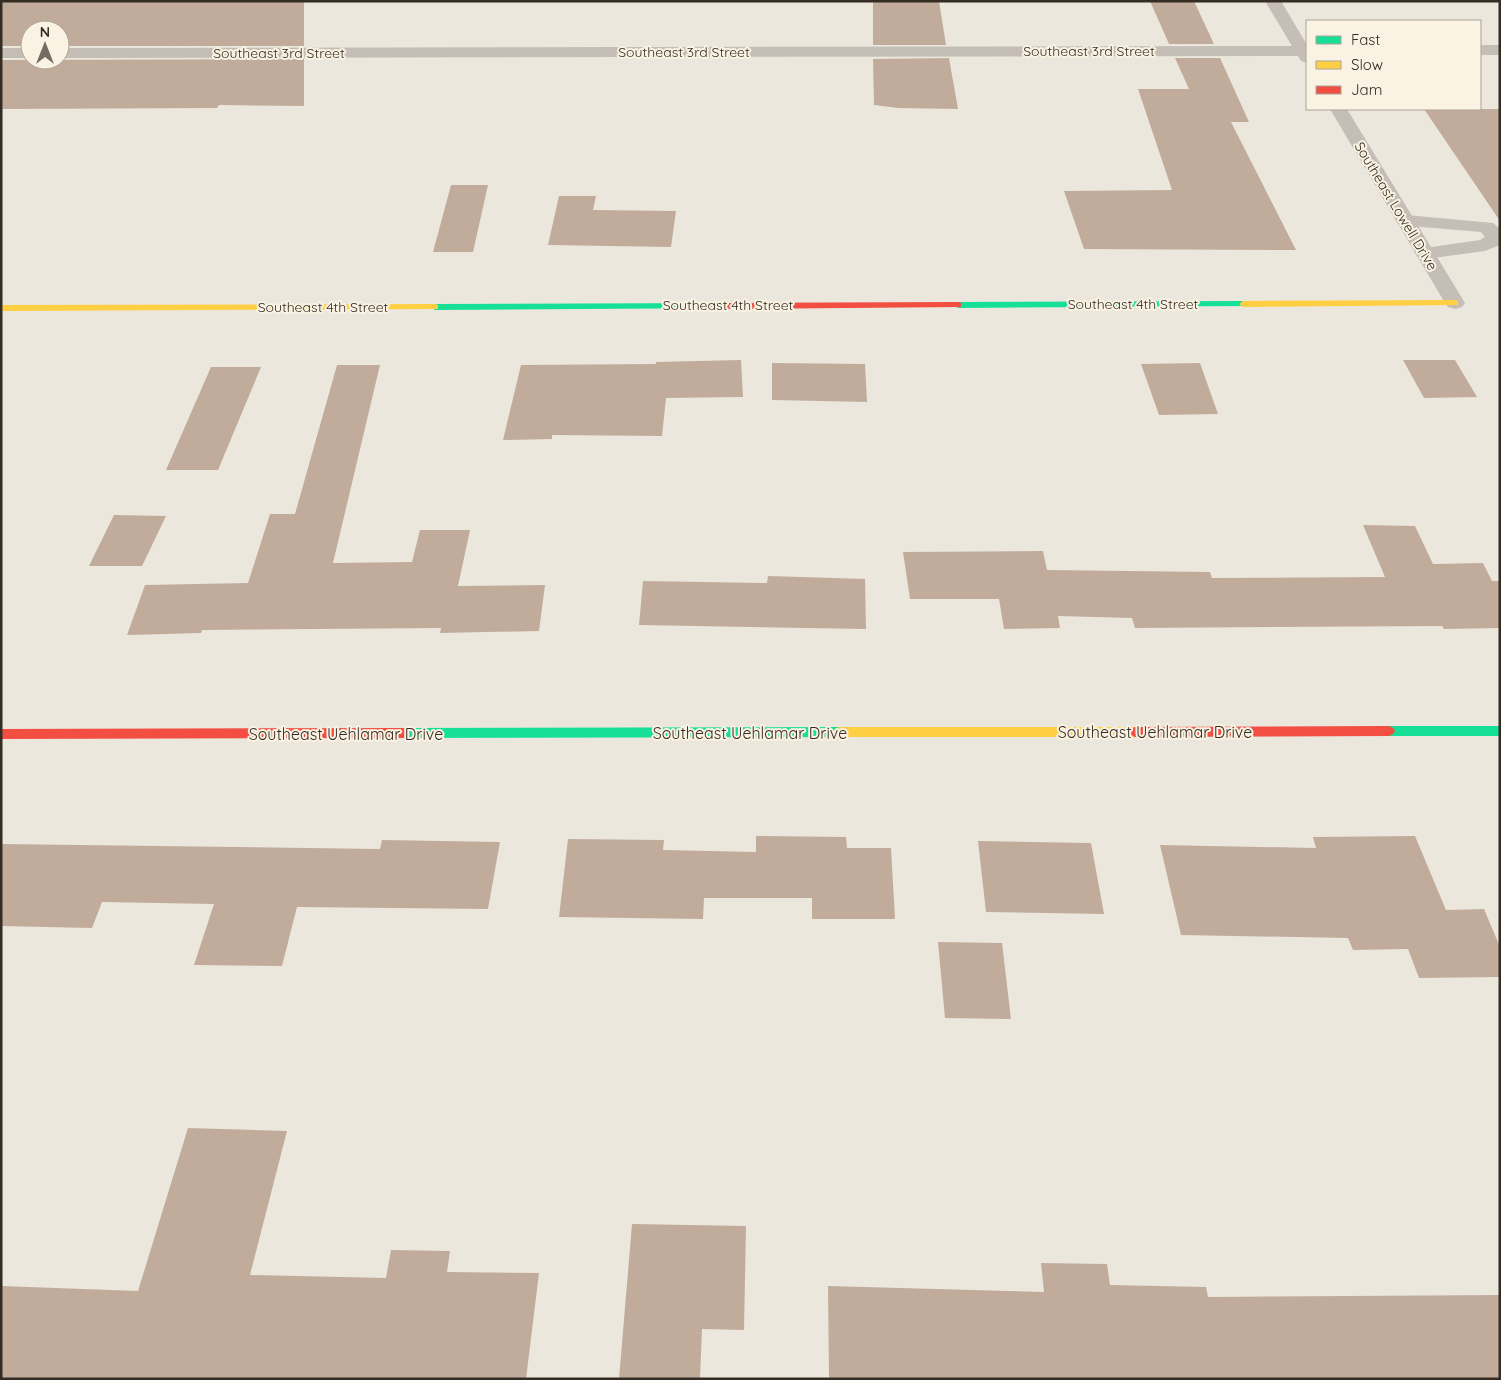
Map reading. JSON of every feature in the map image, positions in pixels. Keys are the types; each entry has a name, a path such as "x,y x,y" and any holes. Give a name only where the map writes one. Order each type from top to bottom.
{"street":[{"path":"1273,1 1306,53"},
{"path":"1481,50 1500,50"},
{"path":"1,53 20,53"},
{"name":"Southeast 3rd Street","path":"70,53 1306,53"},
{"name":"Southeast Lowell Drive","path":"1339,110 1455,303"},
{"path":"1406,221 1486,227 1496,238 1485,244 1425,253"},
{"name":"Southeast 4th Street","path":"1,308 1455,303"},
{"name":"Southeast Uehlamar Drive","path":"1,734 1500,731"}],"building":[{"path":"304,1 304,46 70,46 70,20 20,20 20,46 1,46 1,2"},
{"path":"873,1 939,1 946,45 873,45"},
{"path":"1150,1 1194,1 1214,44 1169,44"},
{"path":"949,58 958,109 898,108 874,105 873,59"},
{"path":"1175,58 1220,58 1249,122 1231,122 1296,250 1084,249 1064,191 1172,190 1138,89 1189,89"},
{"path":"304,59 304,106 219,105 217,108 1,109 1,60 20,60 20,70 70,70 70,60"},
{"path":"1500,109 1500,221 1425,110"},
{"path":"451,185 488,185 473,252 433,252"},
{"path":"559,196 596,196 593,210 676,211 671,247 548,245"},
{"path":"741,360 743,397 666,398 662,436 552,435 552,439 503,440 521,365 656,364 656,362"},
{"path":"1403,360 1455,360 1477,397 1424,398"},
{"path":"772,363 865,364 867,402 772,400"},
{"path":"1200,363 1218,414 1159,415 1141,364"},
{"path":"337,365 380,365 333,563 412,562 420,530 470,530 458,586 545,585 539,631 440,633 441,628 202,630 201,633 127,635 145,585 248,583 270,514 295,514"},
{"path":"211,367 261,367 218,470 166,470"},
{"path":"114,515 166,516 142,566 89,566"},
{"path":"1363,525 1415,526 1433,564 1483,563 1492,581 1500,581 1500,628 1444,629 1442,626 1135,628 1132,618 1058,616 1060,628 1004,629 999,599 910,599 903,552 1043,551 1047,570 1210,572 1212,578 1385,577"},
{"path":"768,576 865,579 866,629 639,625 643,581 767,583"},
{"path":"756,836 846,837 847,848 891,848 895,919 812,919 812,898 704,898 703,919 559,917 568,839 664,840 663,850 756,852"},
{"path":"1415,836 1446,910 1484,909 1500,947 1500,977 1419,978 1408,949 1353,950 1348,938 1181,935 1160,845 1316,848 1313,837"},
{"path":"382,840 500,842 488,909 297,907 282,966 194,965 214,904 102,902 92,928 1,926 1,844 380,849"},
{"path":"978,841 1091,843 1104,914 986,912"},
{"path":"938,942 1002,943 1011,1019 945,1018"},
{"path":"188,1128 287,1131 250,1275 386,1278 391,1250 450,1251 447,1272 539,1273 526,1379 1,1379 1,1286 138,1291"},
{"path":"632,1224 746,1226 744,1330 702,1329 700,1379 619,1379"},
{"path":"1041,1263 1107,1264 1110,1285 1206,1287 1208,1297 1500,1295 1500,1379 829,1379 828,1286 1044,1292"}],"traffic: fast":[{"path":"958,305 1243,304"},
{"path":"435,307 728,306"},
{"path":"1389,731 1500,731"},
{"path":"403,733 839,732"}],"traffic: slow":[{"path":"1243,304 1455,303"},
{"path":"1,308 435,307"},
{"path":"839,732 1135,732"}],"traffic: jam":[{"path":"728,306 958,305"},
{"path":"1135,732 1389,731"},
{"path":"1,734 403,733"}]}
